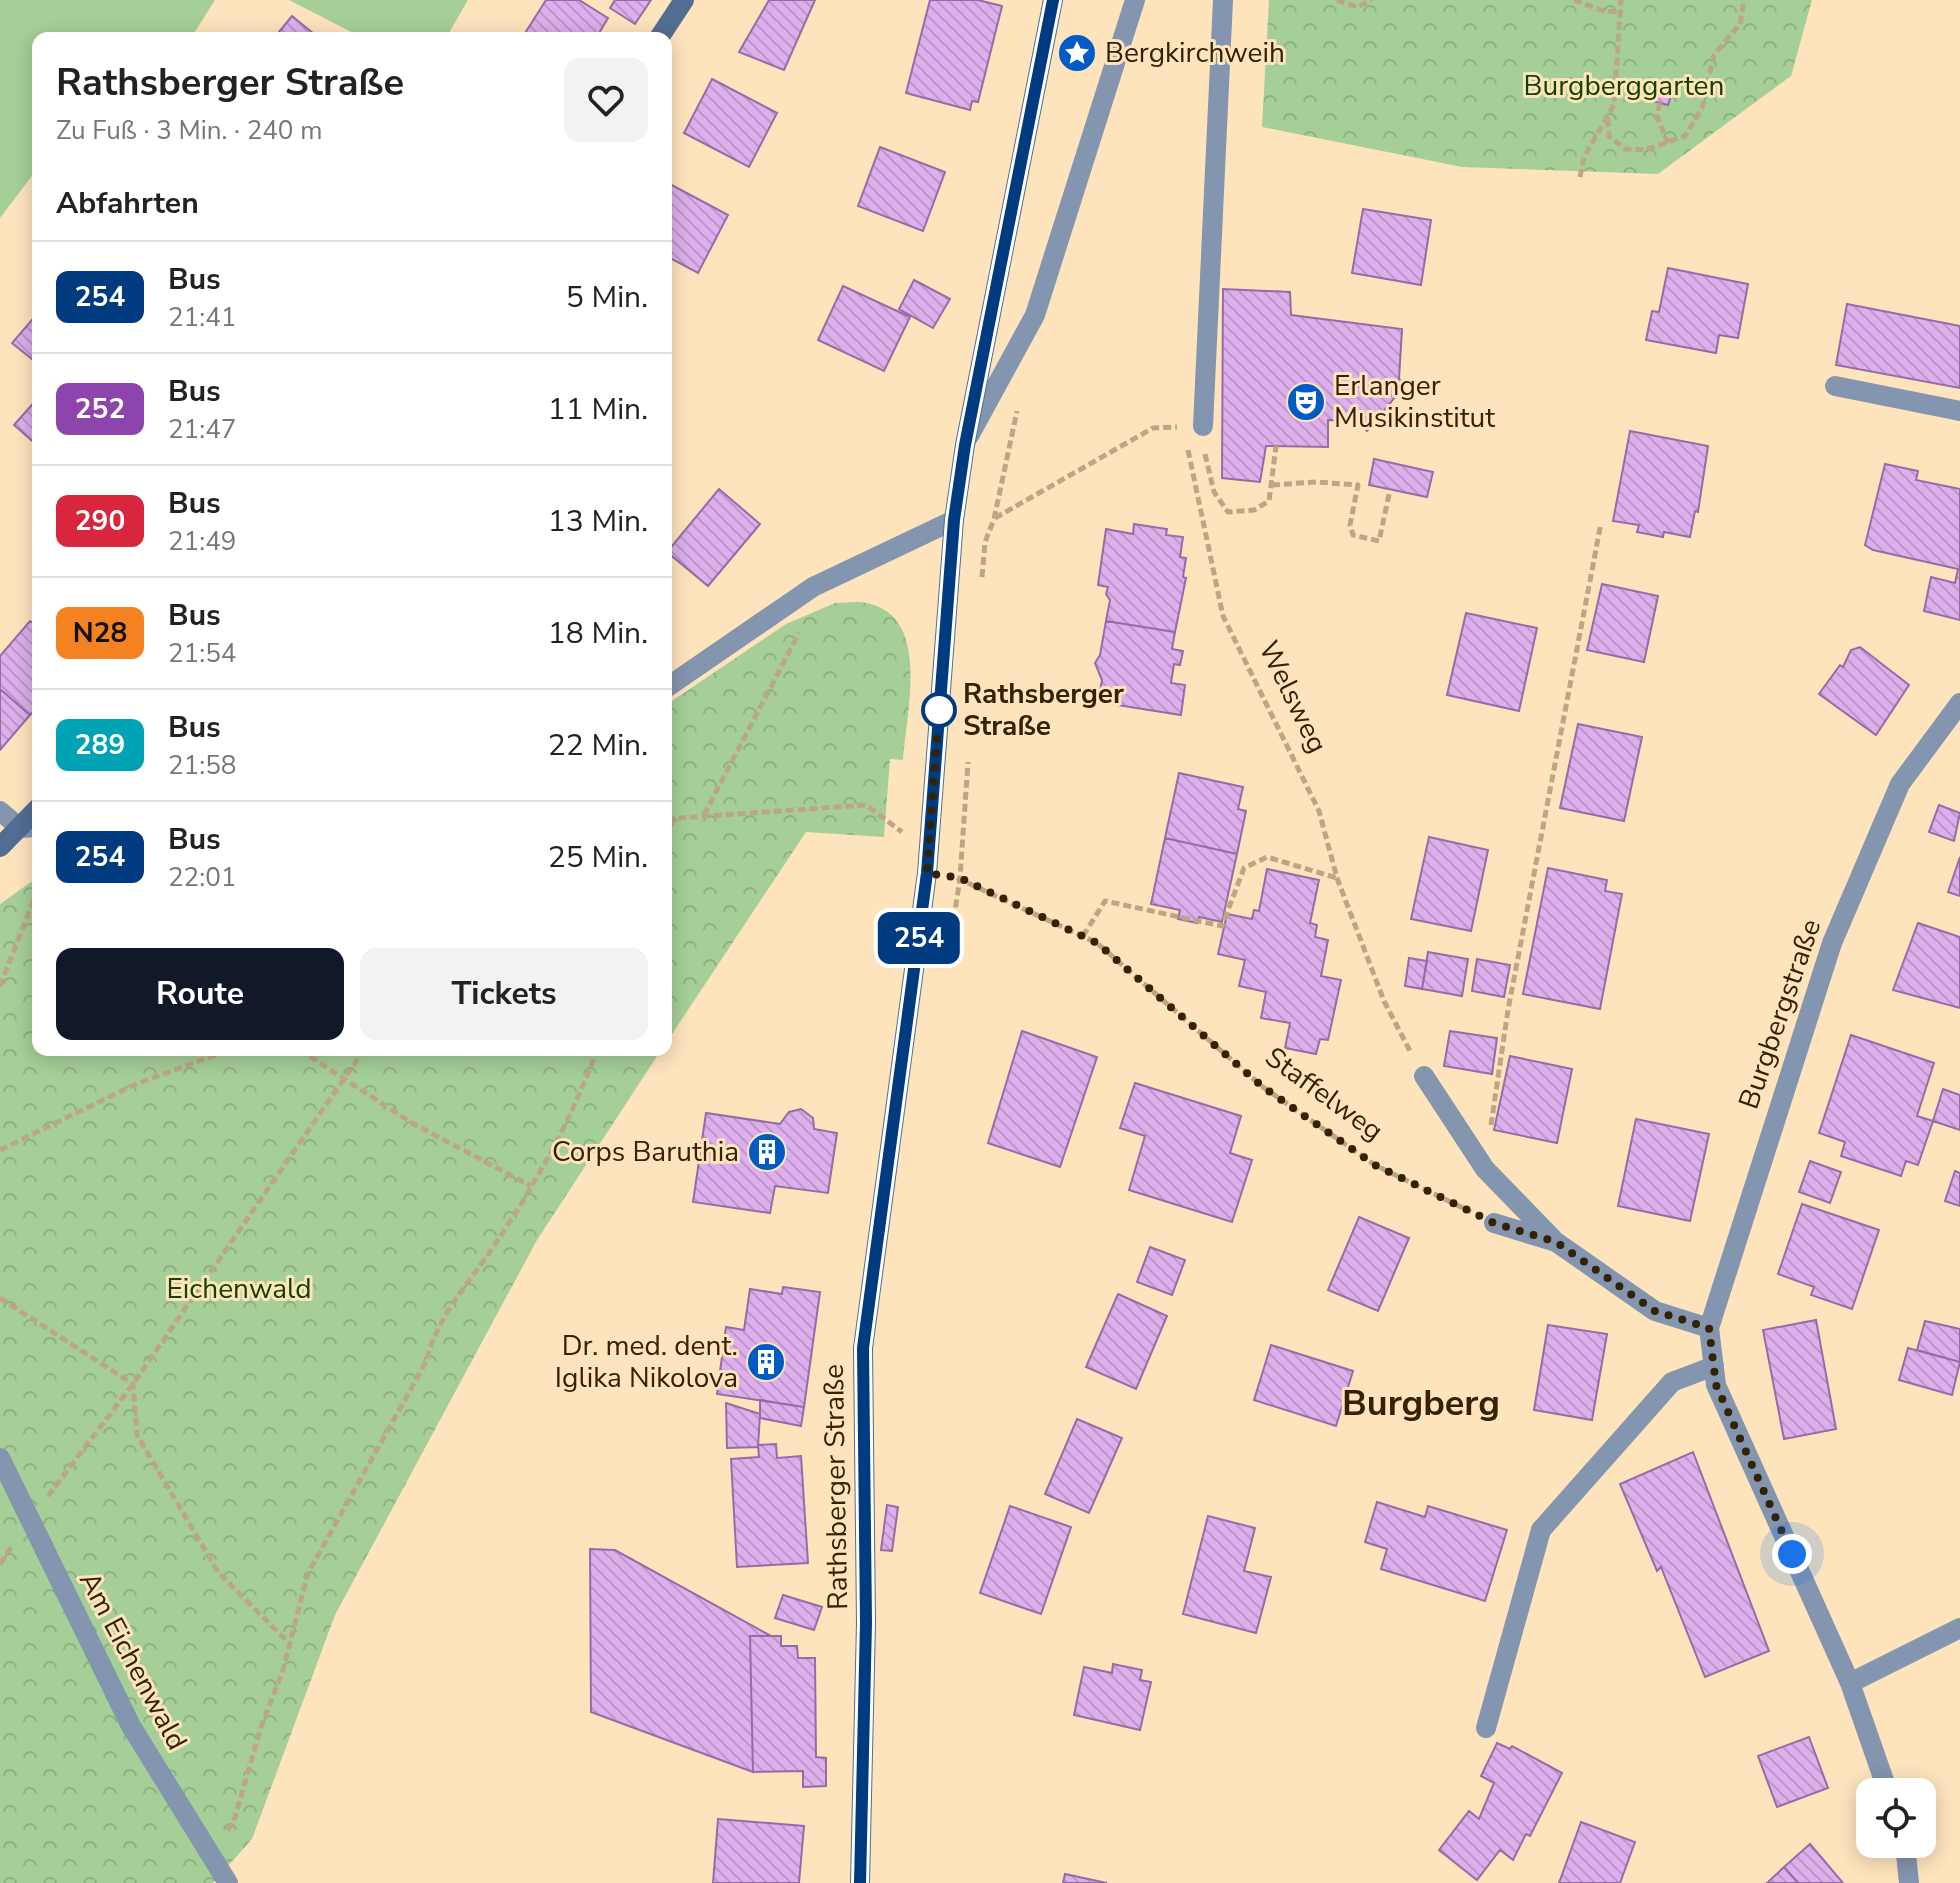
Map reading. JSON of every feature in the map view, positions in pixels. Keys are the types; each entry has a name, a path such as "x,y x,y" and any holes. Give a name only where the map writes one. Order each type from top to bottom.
{"street":[{"path":"663,32 684,0"},
{"name":"Rathsberger Straße","path":"860,1883 866,1623 863,1348 927,873 954,520 965,445 1053,0"},
{"path":"965,445 1035,315 1135,0"},
{"path":"1193,426 1223,0"},
{"path":"1835,386 1960,411"},
{"path":"672,684 813,587 954,520"},
{"name":"Burgbergstraße","path":"1883,1778 1850,1683 1716,1385 1709,1328 1832,943 1900,784 1960,703"},
{"path":"0,811 29,828 0,847"},
{"path":"1424,1076 1485,1169 1556,1242 1655,1311 1709,1328"},
{"path":"1494,1223 1556,1242"},
{"path":"1486,1728 1541,1530 1672,1382 1714,1366"},
{"name":"Am Eichenwald","path":"0,1458 131,1726 228,1883"},
{"path":"1850,1683 1960,1628"},
{"path":"1906,1858 1909,1883"}],"path":[{"path":"1337,0 1357,7 1372,0"},
{"path":"1574,0 1621,12"},
{"path":"1580,177 1584,157 1614,105 1621,0"},
{"path":"1608,119 1609,136 1625,149 1645,150 1685,136 1702,108 1714,55 1740,24 1744,0"},
{"path":"1660,103 1657,116 1668,143"},
{"path":"994,519 1153,428 1193,426"},
{"name":"Welsweg","path":"1187,442 1223,616 1319,811 1337,878 1384,1001 1424,1076"},
{"path":"1206,462 1219,502 1228,512 1254,510 1269,501 1276,446"},
{"path":"1272,485 1316,482 1358,485 1350,525 1353,535 1379,541 1390,490"},
{"path":"1485,1169 1508,1010 1601,523"},
{"path":"704,815 799,632"},
{"path":"672,818 866,805 900,828 927,873"},
{"path":"1083,936 1105,901 1222,926 1244,868 1267,857 1337,878"},
{"name":"Staffelweg","path":"927,873 960,878 1097,943 1263,1087 1375,1165 1494,1223"},
{"path":"0,986 32,904"},
{"path":"0,1150 136,1084 213,1056"},
{"path":"309,1056 412,1123 531,1186"},
{"path":"0,1564 133,1384 360,1056"},
{"path":"207,1851 233,1824 308,1573 426,1362 432,1340 451,1305 494,1246 578,1102 595,1056"},
{"path":"0,1298 133,1384"},
{"path":"133,1384 137,1435 218,1572 289,1643"}],"green space":[{"path":"0,0 215,0 195,32 32,32 32,176 0,218"},
{"path":"289,0 468,0 449,32 351,32"},
{"name":"Burgberggarten","path":"1269,0 1812,0 1791,76 1658,174 1462,167 1262,127"},
{"path":"862,602 887,611 900,626 908,645 910,692 903,760 890,759 884,837 806,832 672,1034 672,701 786,624 835,603"},
{"name":"Eichenwald","path":"32,881 32,1056 657,1056 537,1240 335,1615 252,1839 213,1883 0,1883 0,904"}],"building":[{"path":"546,0 579,0 608,18 600,32 526,32"},
{"path":"615,0 651,0 635,24 610,8"},
{"path":"769,0 815,0 784,70 739,52"},
{"path":"930,0 978,0 1002,6 978,102 972,101 970,110 906,93"},
{"path":"292,16 312,32 279,32"},
{"path":"712,79 777,113 749,167 684,133"},
{"path":"1657,84 1673,89 1668,105 1652,101"},
{"path":"880,147 945,172 923,231 858,206"},
{"path":"672,185 728,215 698,273 672,259"},
{"path":"1363,209 1431,220 1421,285 1352,273"},
{"path":"1668,268 1748,284 1738,338 1719,335 1716,353 1646,340 1652,311 1659,312"},
{"path":"914,280 950,299 933,328 899,309"},
{"path":"843,286 910,317 884,371 818,340"},
{"name":"Erlanger Musikinstitut","path":"1223,289 1290,292 1291,315 1402,329 1399,379 1406,384 1367,431 1358,421 1328,420 1328,447 1266,446 1260,482 1222,478"},
{"path":"1847,304 1960,326 1960,388 1836,365"},
{"path":"32,320 32,359 12,343"},
{"path":"32,405 32,441 14,425"},
{"path":"1630,431 1708,446 1698,512 1695,511 1690,537 1664,532 1663,537 1637,532 1639,525 1613,521"},
{"path":"1374,459 1433,472 1427,497 1369,485"},
{"path":"1885,464 1918,471 1916,480 1960,489 1960,620 1924,611 1931,577 1955,583 1958,569 1873,550 1865,545"},
{"path":"719,489 760,524 708,586 672,556 672,546"},
{"path":"1134,524 1167,529 1166,535 1183,537 1180,557 1186,558 1183,577 1186,578 1175,632 1106,621 1110,600 1106,594 1108,587 1098,585 1106,529 1133,534"},
{"path":"1602,584 1658,596 1644,662 1587,650"},
{"path":"1466,613 1537,628 1519,711 1447,695"},
{"path":"30,621 32,622 30,715 0,689 0,656"},
{"path":"1106,621 1175,632 1172,649 1183,651 1180,665 1174,664 1171,683 1185,685 1181,715 1098,702 1102,680 1095,663 1100,655"},
{"path":"1860,647 1909,685 1876,735 1819,694 1840,665 1843,667 1851,650"},
{"path":"0,689 30,715 0,750"},
{"path":"1578,724 1642,737 1624,821 1560,808"},
{"path":"1179,773 1243,787 1238,809 1246,811 1237,854 1165,838"},
{"path":"1939,805 1960,813 1954,841 1929,832"},
{"path":"1429,837 1488,850 1471,931 1411,919"},
{"path":"1165,838 1237,854 1222,922 1199,917 1197,923 1178,919 1180,910 1151,904"},
{"path":"1960,857 1960,896 1948,892"},
{"path":"1548,868 1607,880 1605,891 1622,894 1600,1009 1523,994"},
{"path":"1267,869 1319,880 1310,923 1317,925 1315,937 1328,940 1321,976 1341,980 1328,1040 1320,1039 1316,1054 1285,1048 1290,1023 1261,1018 1266,992 1239,986 1245,960 1218,954 1227,914 1252,919 1254,910 1259,911"},
{"path":"1918,923 1960,937 1960,1008 1893,990"},
{"path":"1428,952 1468,959 1462,996 1422,989"},
{"path":"1409,958 1427,961 1422,989 1405,986"},
{"path":"1477,959 1510,965 1504,997 1472,991"},
{"path":"1022,1031 1097,1057 1060,1167 988,1143"},
{"path":"1450,1031 1497,1038 1492,1074 1444,1066"},
{"path":"1851,1035 1934,1063 1917,1116 1933,1121 1918,1165 1906,1161 1901,1176 1841,1156 1845,1142 1819,1133"},
{"path":"1510,1056 1572,1069 1557,1143 1494,1130"},
{"path":"1135,1083 1241,1116 1230,1153 1252,1160 1232,1222 1129,1190 1145,1136 1120,1128"},
{"path":"1943,1089 1960,1095 1960,1130 1933,1121"},
{"name":"Corps Baruthia","path":"801,1109 813,1118 814,1129 837,1133 828,1193 775,1186 770,1213 693,1202 706,1113 780,1124 789,1112"},
{"path":"1636,1119 1709,1134 1690,1221 1618,1206"},
{"path":"1810,1161 1841,1172 1830,1203 1799,1192"},
{"path":"1955,1171 1960,1173 1960,1206 1945,1201"},
{"path":"1802,1204 1879,1230 1852,1309 1811,1295 1814,1287 1778,1274"},
{"path":"1359,1217 1409,1238 1378,1311 1328,1290"},
{"path":"1150,1247 1185,1260 1172,1295 1137,1282"},
{"name":"Dr. med. dent. Iglika Nikolova","path":"783,1287 820,1292 804,1407 717,1394 726,1327 744,1330 750,1289 782,1294"},
{"path":"1118,1294 1167,1316 1136,1389 1086,1367"},
{"path":"1816,1320 1836,1429 1784,1439 1763,1330"},
{"path":"1925,1321 1960,1329 1960,1362 1917,1350"},
{"path":"1548,1325 1607,1334 1592,1420 1534,1410"},
{"path":"1271,1345 1353,1371 1336,1426 1254,1400"},
{"path":"1908,1348 1960,1362 1952,1395 1899,1380"},
{"path":"760,1400 804,1407 801,1426 760,1418"},
{"path":"726,1403 760,1414 758,1447 727,1448"},
{"path":"1077,1419 1122,1438 1089,1513 1045,1494"},
{"path":"776,1444 777,1458 801,1456 808,1563 737,1567 731,1459 759,1457 758,1445"},
{"path":"1693,1452 1769,1651 1705,1677 1661,1567 1657,1571 1620,1484"},
{"path":"1377,1502 1425,1517 1428,1506 1507,1530 1485,1601 1381,1569 1387,1549 1365,1542"},
{"path":"887,1505 898,1507 892,1551 881,1550"},
{"path":"1010,1506 1071,1527 1041,1614 980,1593"},
{"path":"1208,1516 1255,1528 1244,1571 1271,1577 1256,1633 1183,1614"},
{"path":"590,1549 615,1550 771,1636 750,1636 753,1772 591,1712"},
{"path":"783,1595 822,1607 814,1630 775,1618"},
{"path":"750,1636 781,1636 781,1646 797,1646 798,1658 815,1658 816,1757 826,1758 826,1786 803,1787 803,1771 753,1772"},
{"path":"1113,1664 1142,1670 1140,1680 1151,1682 1140,1730 1074,1715 1084,1667 1112,1673"},
{"path":"1809,1737 1828,1788 1777,1807 1758,1756"},
{"path":"1497,1743 1510,1749 1512,1746 1562,1773 1530,1836 1526,1834 1513,1860 1500,1850 1477,1880 1439,1850 1469,1811 1479,1819 1494,1783 1481,1776"},
{"path":"718,1819 804,1826 799,1883 713,1883"},
{"path":"1581,1822 1635,1842 1620,1883 1559,1883"},
{"path":"1810,1844 1843,1883 1798,1883 1784,1867"},
{"path":"1784,1867 1798,1883 1767,1883"},
{"path":"1065,1874 1107,1883 1063,1883"}],"bus line":[{"name":"254","path":"860,1883 866,1623 863,1348 927,873 954,520 965,445 1053,0"}],"place":[{"name":"Bergkirchweih","path":"1077,53"},
{"name":"Erlanger Musikinstitut","path":"1306,402"},
{"name":"Rathsberger Straße","path":"939,710"},
{"name":"Corps Baruthia","path":"767,1152"},
{"name":"Dr. med. dent. Iglika Nikolova","path":"766,1362"}],"district":[{"name":"Burgberg","path":"1421,1403"}],"route":[{"path":"939,710 927,873 960,878 1097,943 1263,1087 1375,1165 1494,1223 1556,1242 1655,1311 1709,1328 1716,1385 1792,1554"}]}
